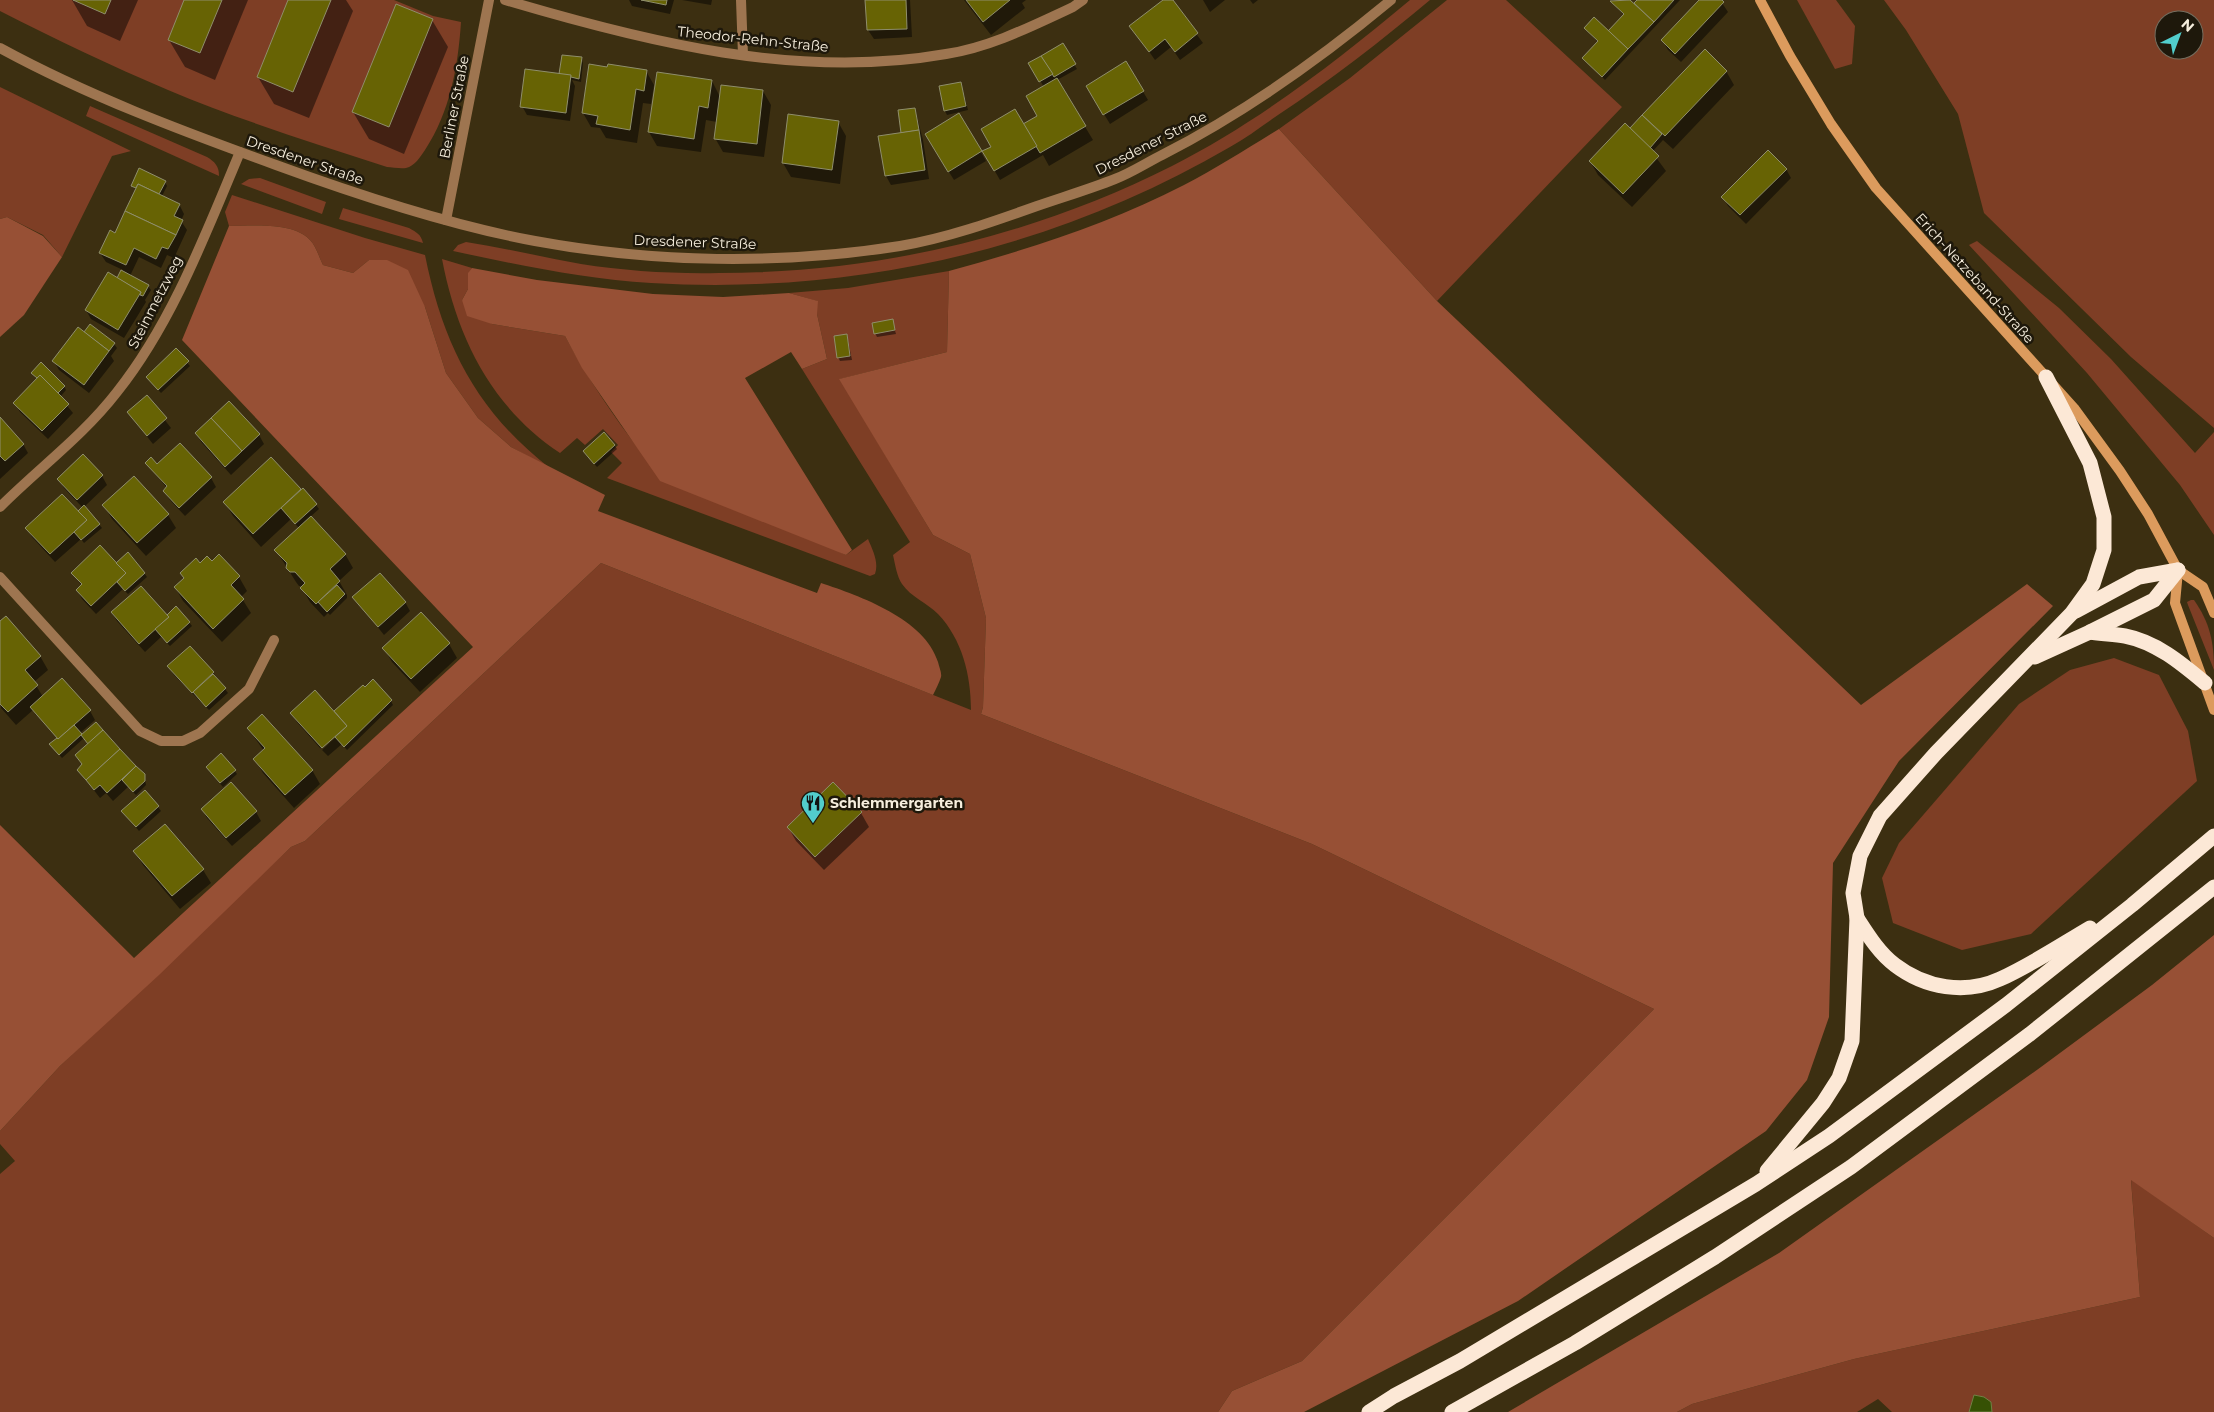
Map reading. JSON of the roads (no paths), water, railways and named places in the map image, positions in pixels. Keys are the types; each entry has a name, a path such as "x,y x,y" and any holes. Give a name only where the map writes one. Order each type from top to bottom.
{"highway":[{"path":"1756,1184 1823,1103 1839,1078 1852,1041 1857,918 1854,893 1860,856 1880,816 1936,753 2072,613 2093,584 2104,550 2104,517 2090,463 2046,377"},
{"path":"2072,613 2139,577 2178,570"},
{"path":"2027,661 2154,600 2178,570"},
{"path":"2090,632 2126,636 2143,642 2172,658 2205,683"},
{"path":"1369,1412 1394,1396 1460,1361 1756,1184 1829,1136 2006,1005 2132,905 2214,836"},
{"path":"1452,1412 1584,1338 1715,1257 1851,1167 2030,1034 2214,887"},
{"path":"1857,918 1873,943 1894,965 1916,978 1946,988 1964,987 1999,979 2132,905"}],"street":[{"name":"Berliner Straße","path":"446,220 490,0"},
{"name":"Theodor-Rehn-Straße","path":"505,0 587,24 670,44 743,55 811,61 889,62 947,54 1002,40 1074,8 1083,0"},
{"path":"741,0 743,55"},
{"name":"Dresdener Straße","path":"0,48 84,90 139,114 341,189 446,220 532,241 600,251 664,257 737,260 842,253 903,246 970,230 1117,178 1201,135 1279,86 1347,37 1391,0"},
{"name":"Erich-Netzeband-Straße","path":"1760,0 1790,56 1831,124 1876,188 2074,408 2120,471 2148,514 2178,570"},
{"name":"Steinmetzweg","path":"0,507 95,418 140,362 163,322 240,152"},
{"path":"2214,613 2204,587 2178,570 2175,603 2214,710"},
{"path":"0,577 140,731 161,742 183,741 200,733 249,689 274,640"}],"place":[{"name":"Schlemmergarten","path":"813,824"}]}
